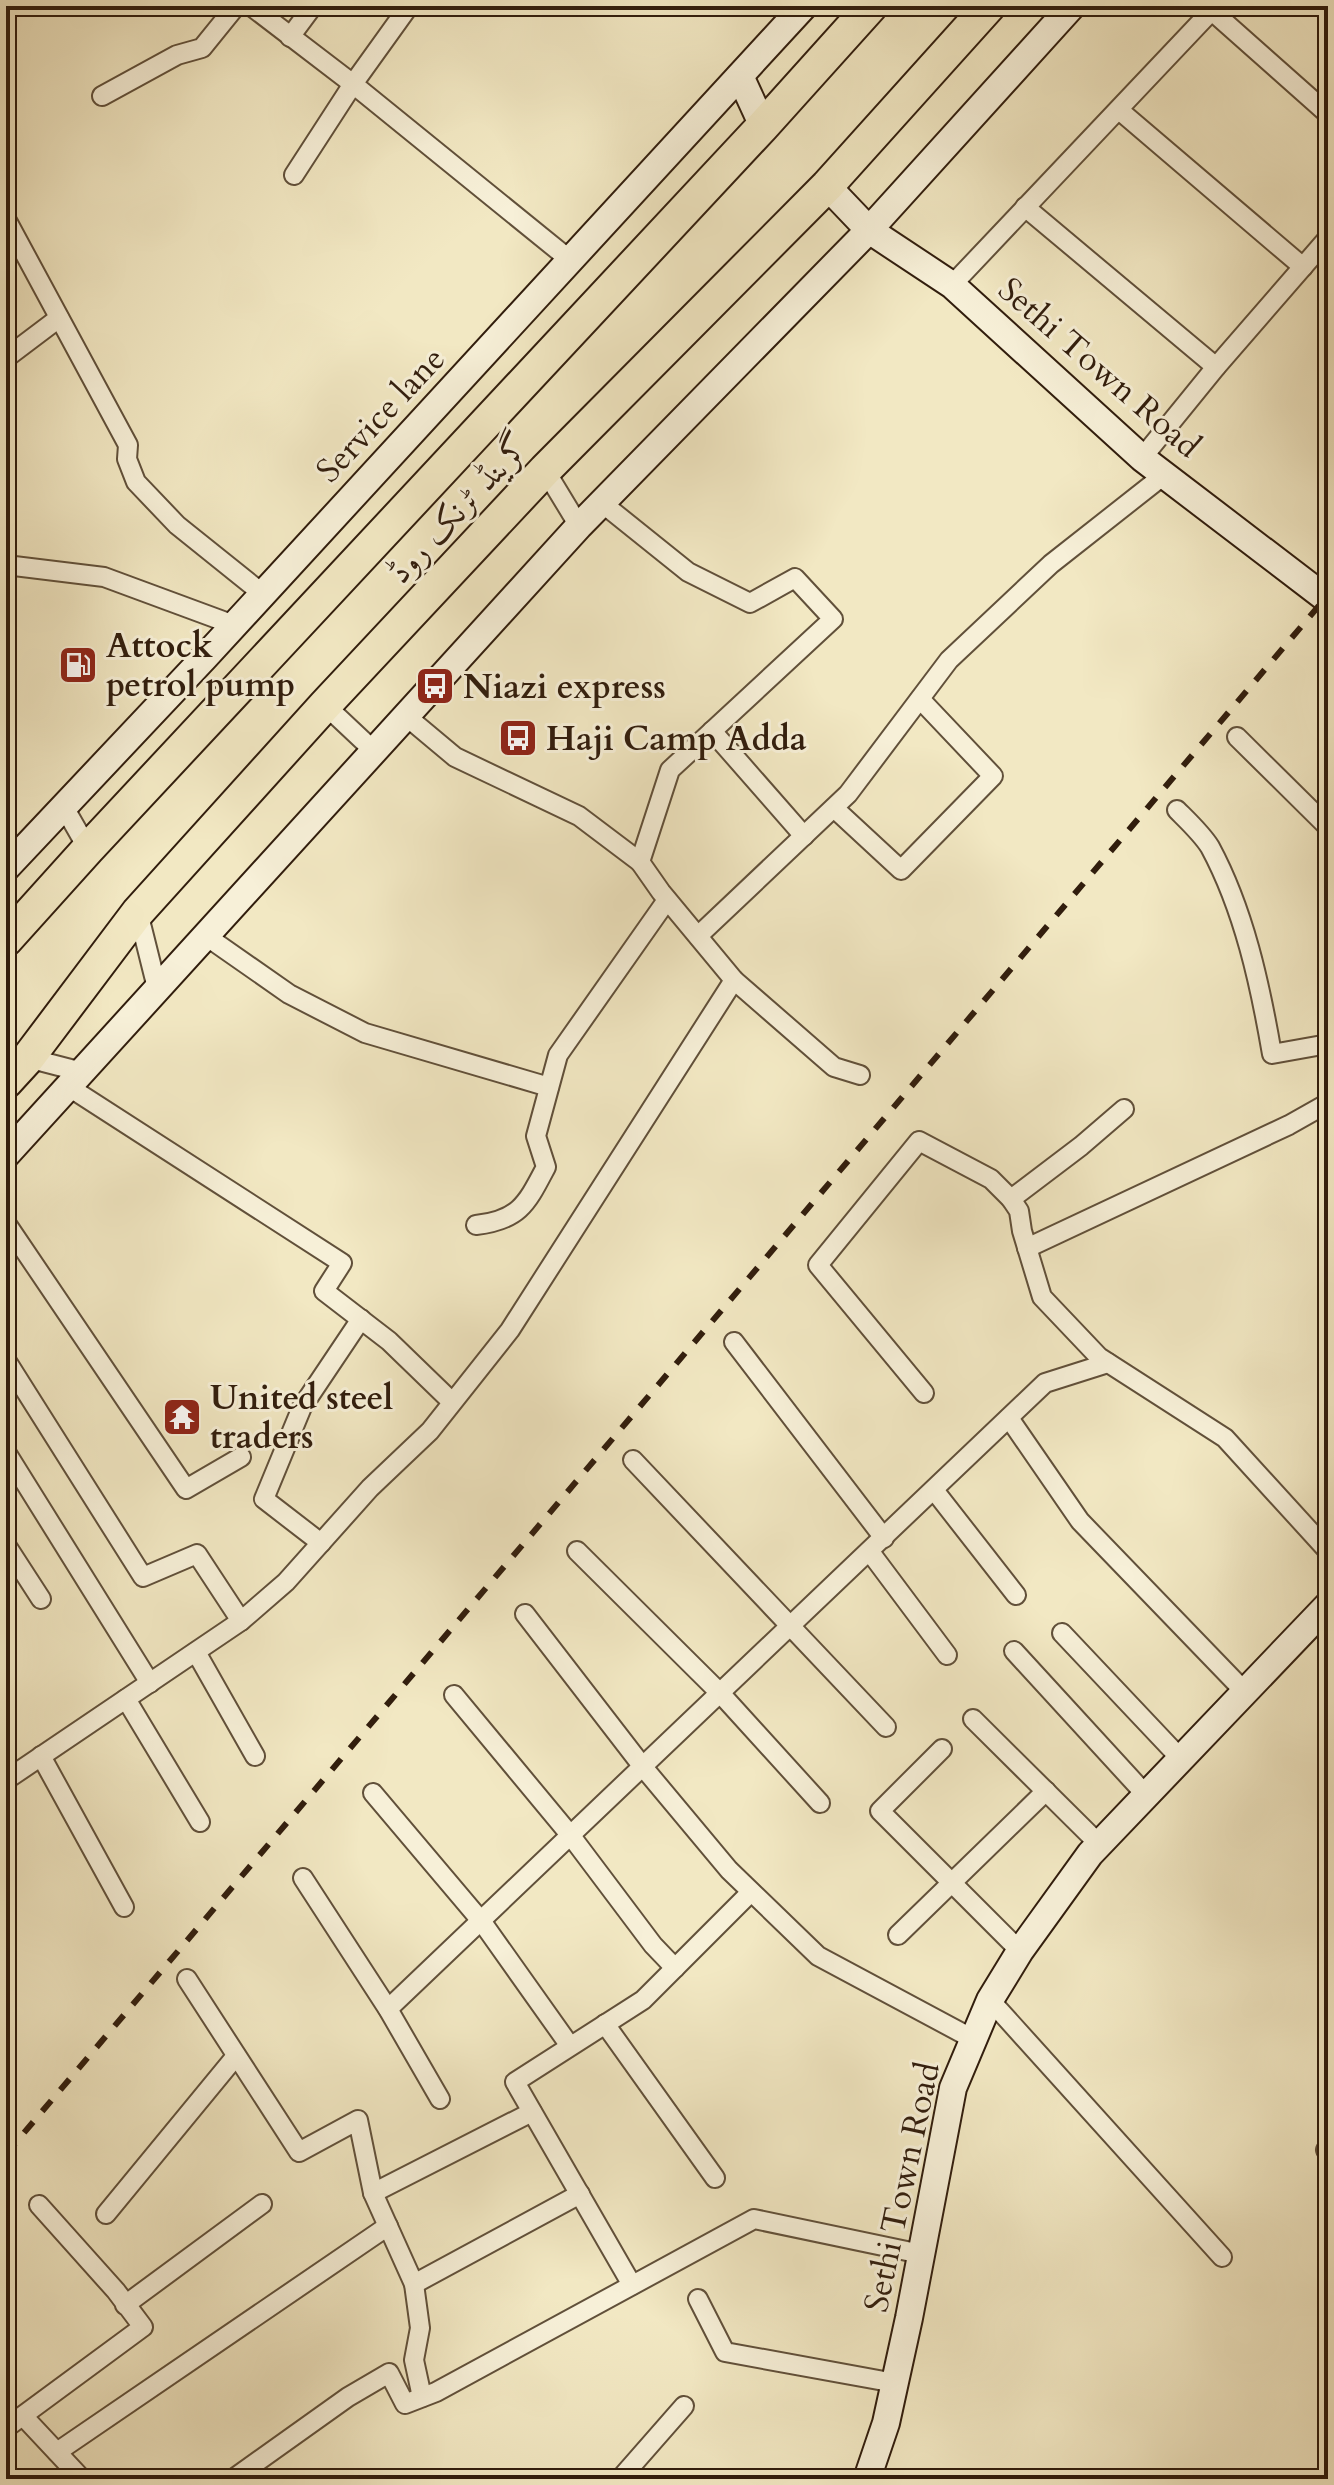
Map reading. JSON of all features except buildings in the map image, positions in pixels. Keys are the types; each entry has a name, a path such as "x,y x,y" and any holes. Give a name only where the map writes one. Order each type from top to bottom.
{"highway":[{"name":"گرینڈ ٹرنک روڈ","path":"6,940 871,6"},
{"name":"گرینڈ ٹرنک روڈ","path":"6,1082 28,1058 138,912 325,705 545,470 827,186 989,6"}],"street":[{"path":"102,96 177,55 202,48 236,6"},
{"path":"251,6 353,84 570,260"},
{"path":"290,37 313,6"},
{"path":"294,175 353,84 409,6"},
{"name":"Service lane","path":"6,868 263,594 804,6"},
{"path":"6,1155 579,526 869,230 1072,6"},
{"path":"952,285 1214,8 1328,114"},
{"path":"740,76 763,126"},
{"path":"1119,110 1303,267"},
{"name":"Sethi Town Road","path":"827,186 869,230 952,285 1142,458 1328,600"},
{"path":"1025,207 1216,367"},
{"path":"6,219 128,445 127,459 136,482 177,525 263,594"},
{"path":"1142,458 1328,238"},
{"path":"6,358 59,318"},
{"path":"545,470 579,526"},
{"path":"698,936 848,794 949,660 1051,564 1164,475"},
{"path":"602,503 688,572 750,603 795,578 833,619 670,770 640,862"},
{"path":"6,565 104,577 234,625"},
{"path":"834,808 901,870 993,776 920,699"},
{"path":"325,705 374,751"},
{"path":"406,716 455,757 579,816 640,862 667,900 734,980 834,1067 860,1075"},
{"path":"712,731 804,836"},
{"path":"1237,737 1328,827"},
{"path":"64,807 88,849"},
{"path":"1177,810 1208,845 1236,907 1261,992 1272,1054 1328,1044"},
{"path":"476,1225 498,1223 527,1205 546,1167 536,1136 558,1055 667,900"},
{"path":"138,912 157,988"},
{"path":"206,936 289,994 365,1033 549,1087"},
{"path":"6,1780 241,1621 286,1582 370,1488 430,1431 510,1330 734,980"},
{"path":"28,1058 76,1080 342,1263 324,1291 389,1341 452,1402"},
{"path":"1027,1248 1289,1125 1328,1103"},
{"path":"1011,1199 1124,1109"},
{"path":"924,1393 818,1265 919,1141 991,1179 1011,1199 1019,1211 1042,1297 1099,1357 1225,1438 1328,1551"},
{"path":"6,1223 186,1489 241,1457"},
{"path":"321,1543 264,1499 302,1407 361,1319"},
{"path":"734,1342 884,1538"},
{"path":"6,1360 143,1577 197,1554 241,1621"},
{"path":"388,2009 1045,1383 1108,1363"},
{"path":"1009,1418 1080,1521 1245,1692"},
{"path":"6,1452 150,1683"},
{"path":"633,1460 886,1727"},
{"path":"934,1490 1016,1595"},
{"path":"6,1545 41,1599"},
{"path":"577,1551 721,1694 820,1803"},
{"path":"870,1552 947,1655"},
{"name":"Sethi Town Road","path":"867,2479 886,2423 895,2383 953,2088 990,2000 1020,1951 1090,1854 1328,1605"},
{"path":"525,1614 643,1767 729,1870 818,1956 973,2039"},
{"path":"1062,1633 1181,1759"},
{"path":"1014,1651 1146,1795"},
{"path":"196,1652 255,1756"},
{"path":"454,1695 571,1836 653,1945 675,1968"},
{"path":"126,1699 200,1822"},
{"path":"973,1719 1099,1844"},
{"path":"942,1749 880,1811 1020,1951"},
{"path":"41,1756 124,1907"},
{"path":"898,1935 1046,1791"},
{"path":"373,1793 482,1922 570,2046"},
{"path":"303,1878 388,2009 440,2099"},
{"path":"632,2285 515,2082 643,2000 751,1892"},
{"path":"187,1979 299,2152 358,2120 373,2193 414,2284 420,2328 414,2360 422,2397"},
{"path":"990,2000 1222,2257"},
{"path":"605,2024 715,2178"},
{"path":"106,2214 236,2056"},
{"path":"373,2193 532,2112"},
{"path":"414,2284 580,2194"},
{"path":"125,2305 262,2204"},
{"path":"6,2428 143,2327 116,2291 39,2205"},
{"path":"246,2475 348,2397 389,2373 405,2404 436,2392 754,2219 921,2254"},
{"path":"57,2452 388,2226"},
{"path":"698,2299 725,2352 895,2383"},
{"path":"620,2479 684,2406"},
{"path":"23,2416 82,2479"}],"railway":[{"path":"6,2154 1328,595"}],"place":[{"name":"Attock petrol pump","path":"78,665"},
{"name":"Niazi express","path":"435,686"},
{"name":"Haji Camp Adda","path":"518,738"},
{"name":"United steel traders","path":"182,1417"}]}
